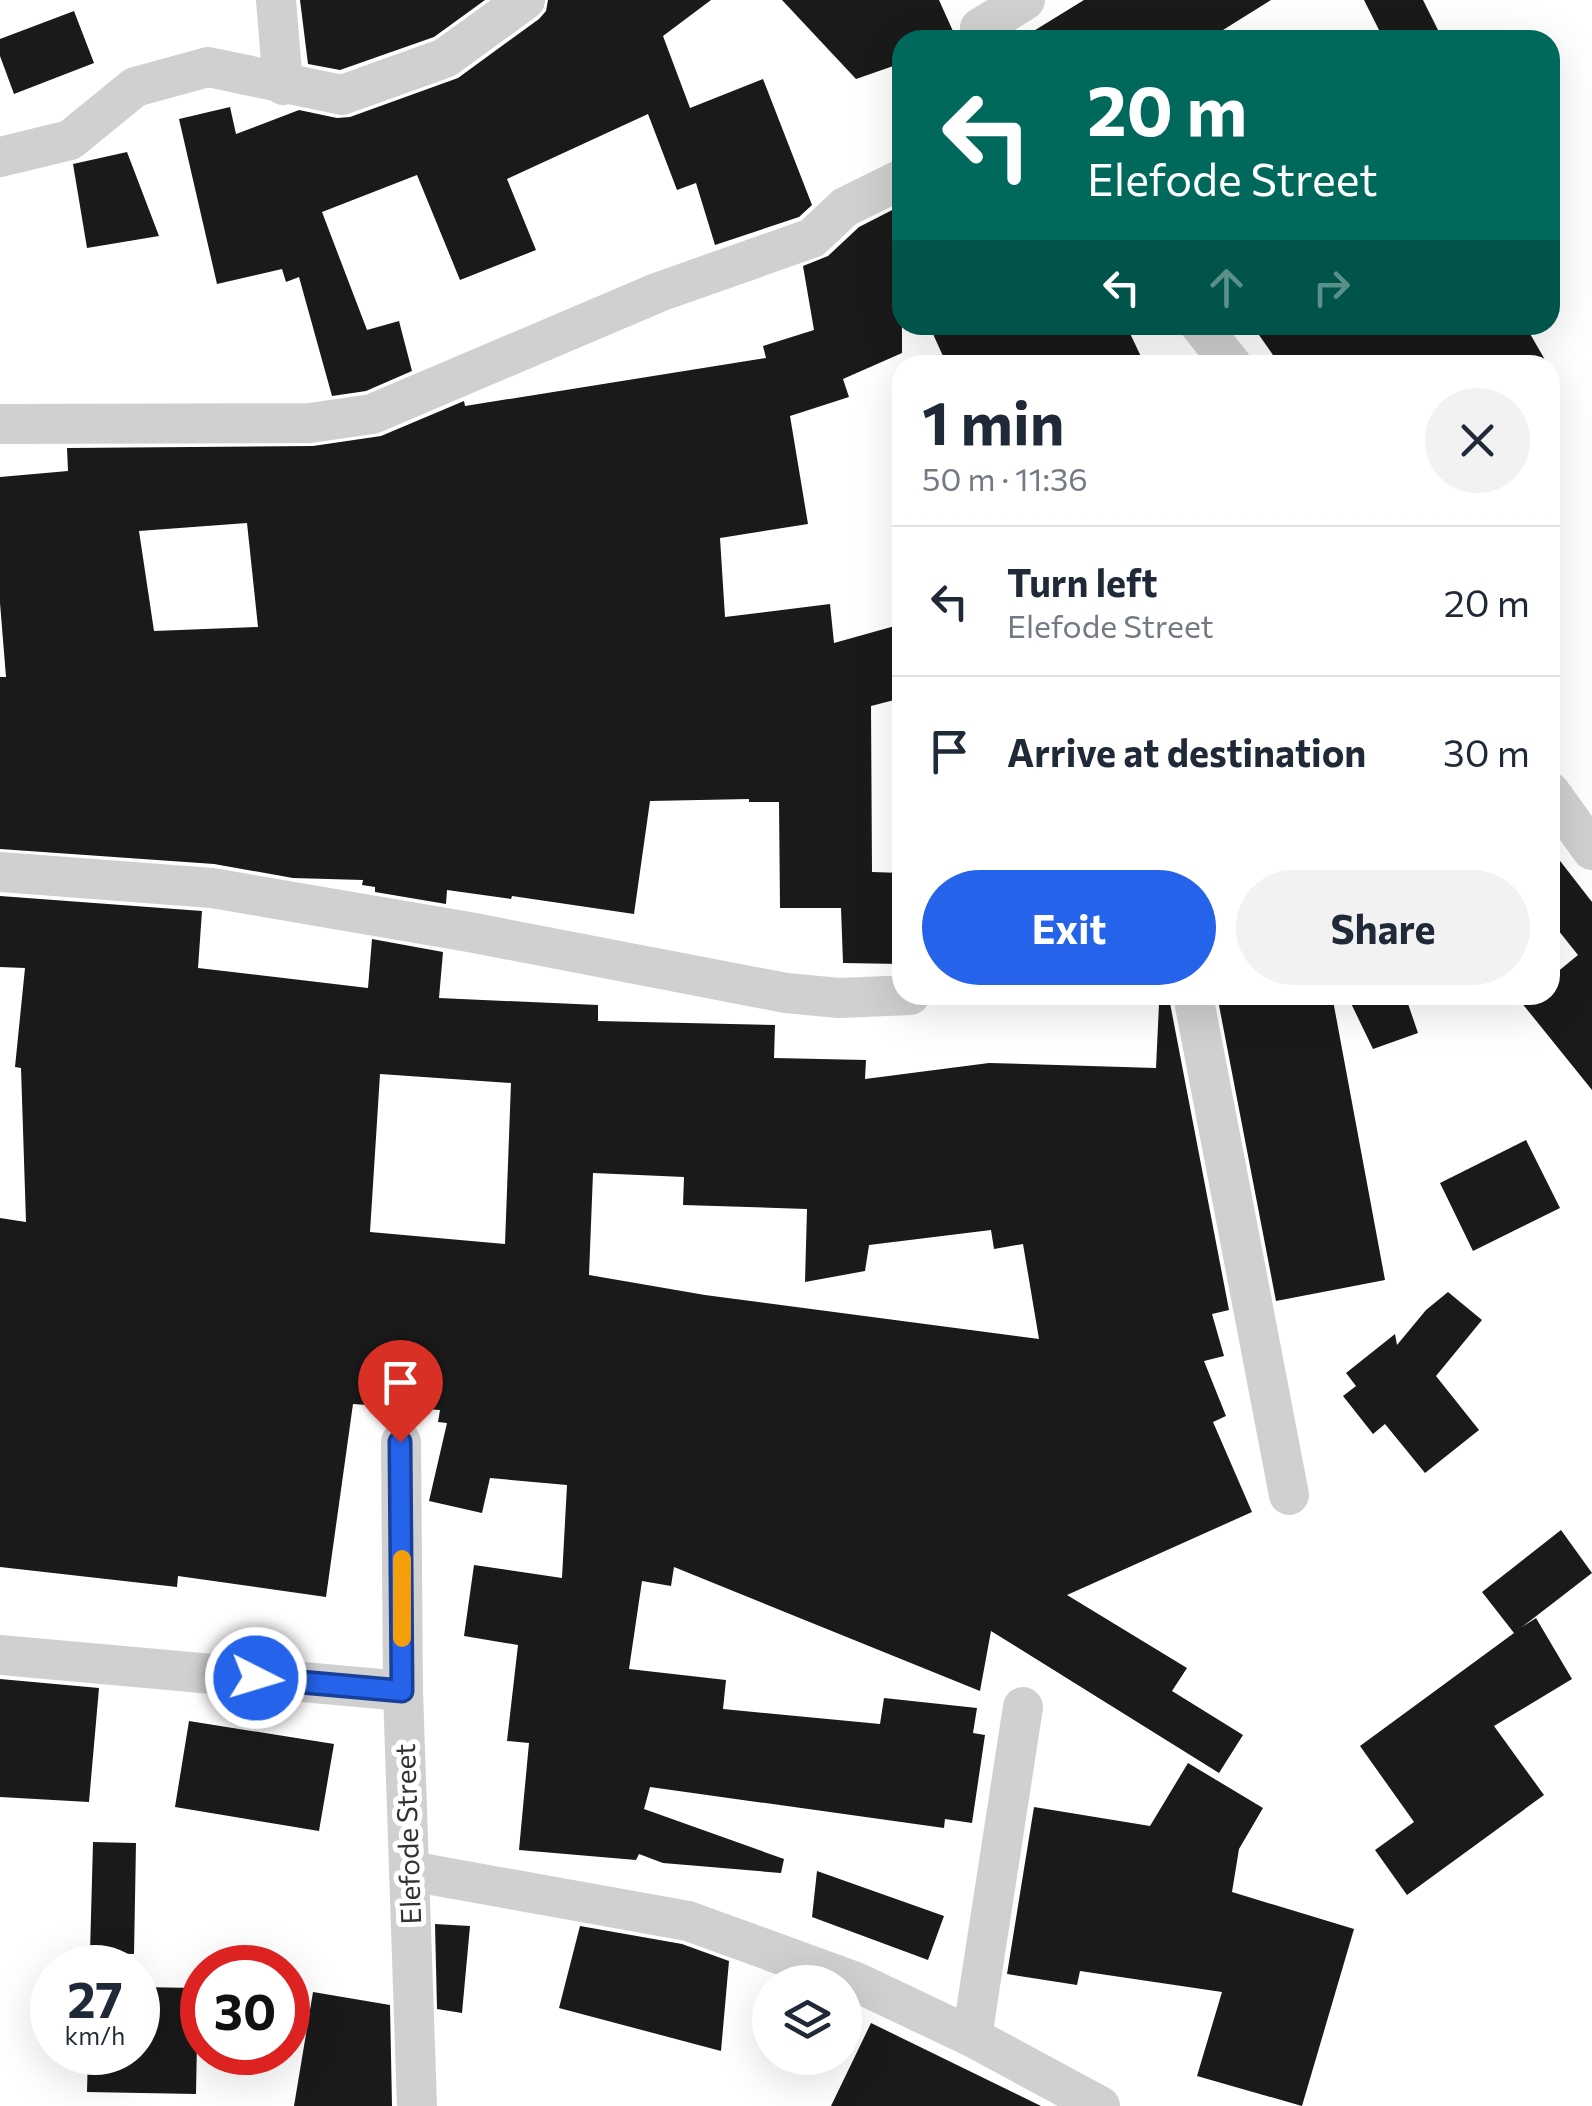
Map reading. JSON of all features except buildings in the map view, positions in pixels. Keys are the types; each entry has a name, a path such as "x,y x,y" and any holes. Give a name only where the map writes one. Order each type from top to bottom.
{"street":[{"path":"276,0 284,85"},
{"path":"0,158 70,140 134,88 208,67 342,94 445,58 525,0"},
{"path":"976,23 1025,0"},
{"path":"0,424 310,423 372,414 659,292 812,238 845,207 892,185"},
{"path":"1208,335 1224,355"},
{"path":"1560,806 1592,850"},
{"path":"0,872 212,888 468,932 786,994 839,998 892,996"},
{"path":"1195,1005 1289,1495"},
{"name":"Elefode Street","path":"400,1442 402,1691 417,2106"},
{"path":"0,1656 402,1691"},
{"path":"972,2037 1023,1707"},
{"path":"410,1870 688,1920 856,1982 972,2037 1100,2106"}],"slow traffic":[{"path":"402,1559 402,1638"}],"route":[{"path":"256,1678 402,1691 400,1442"}]}
